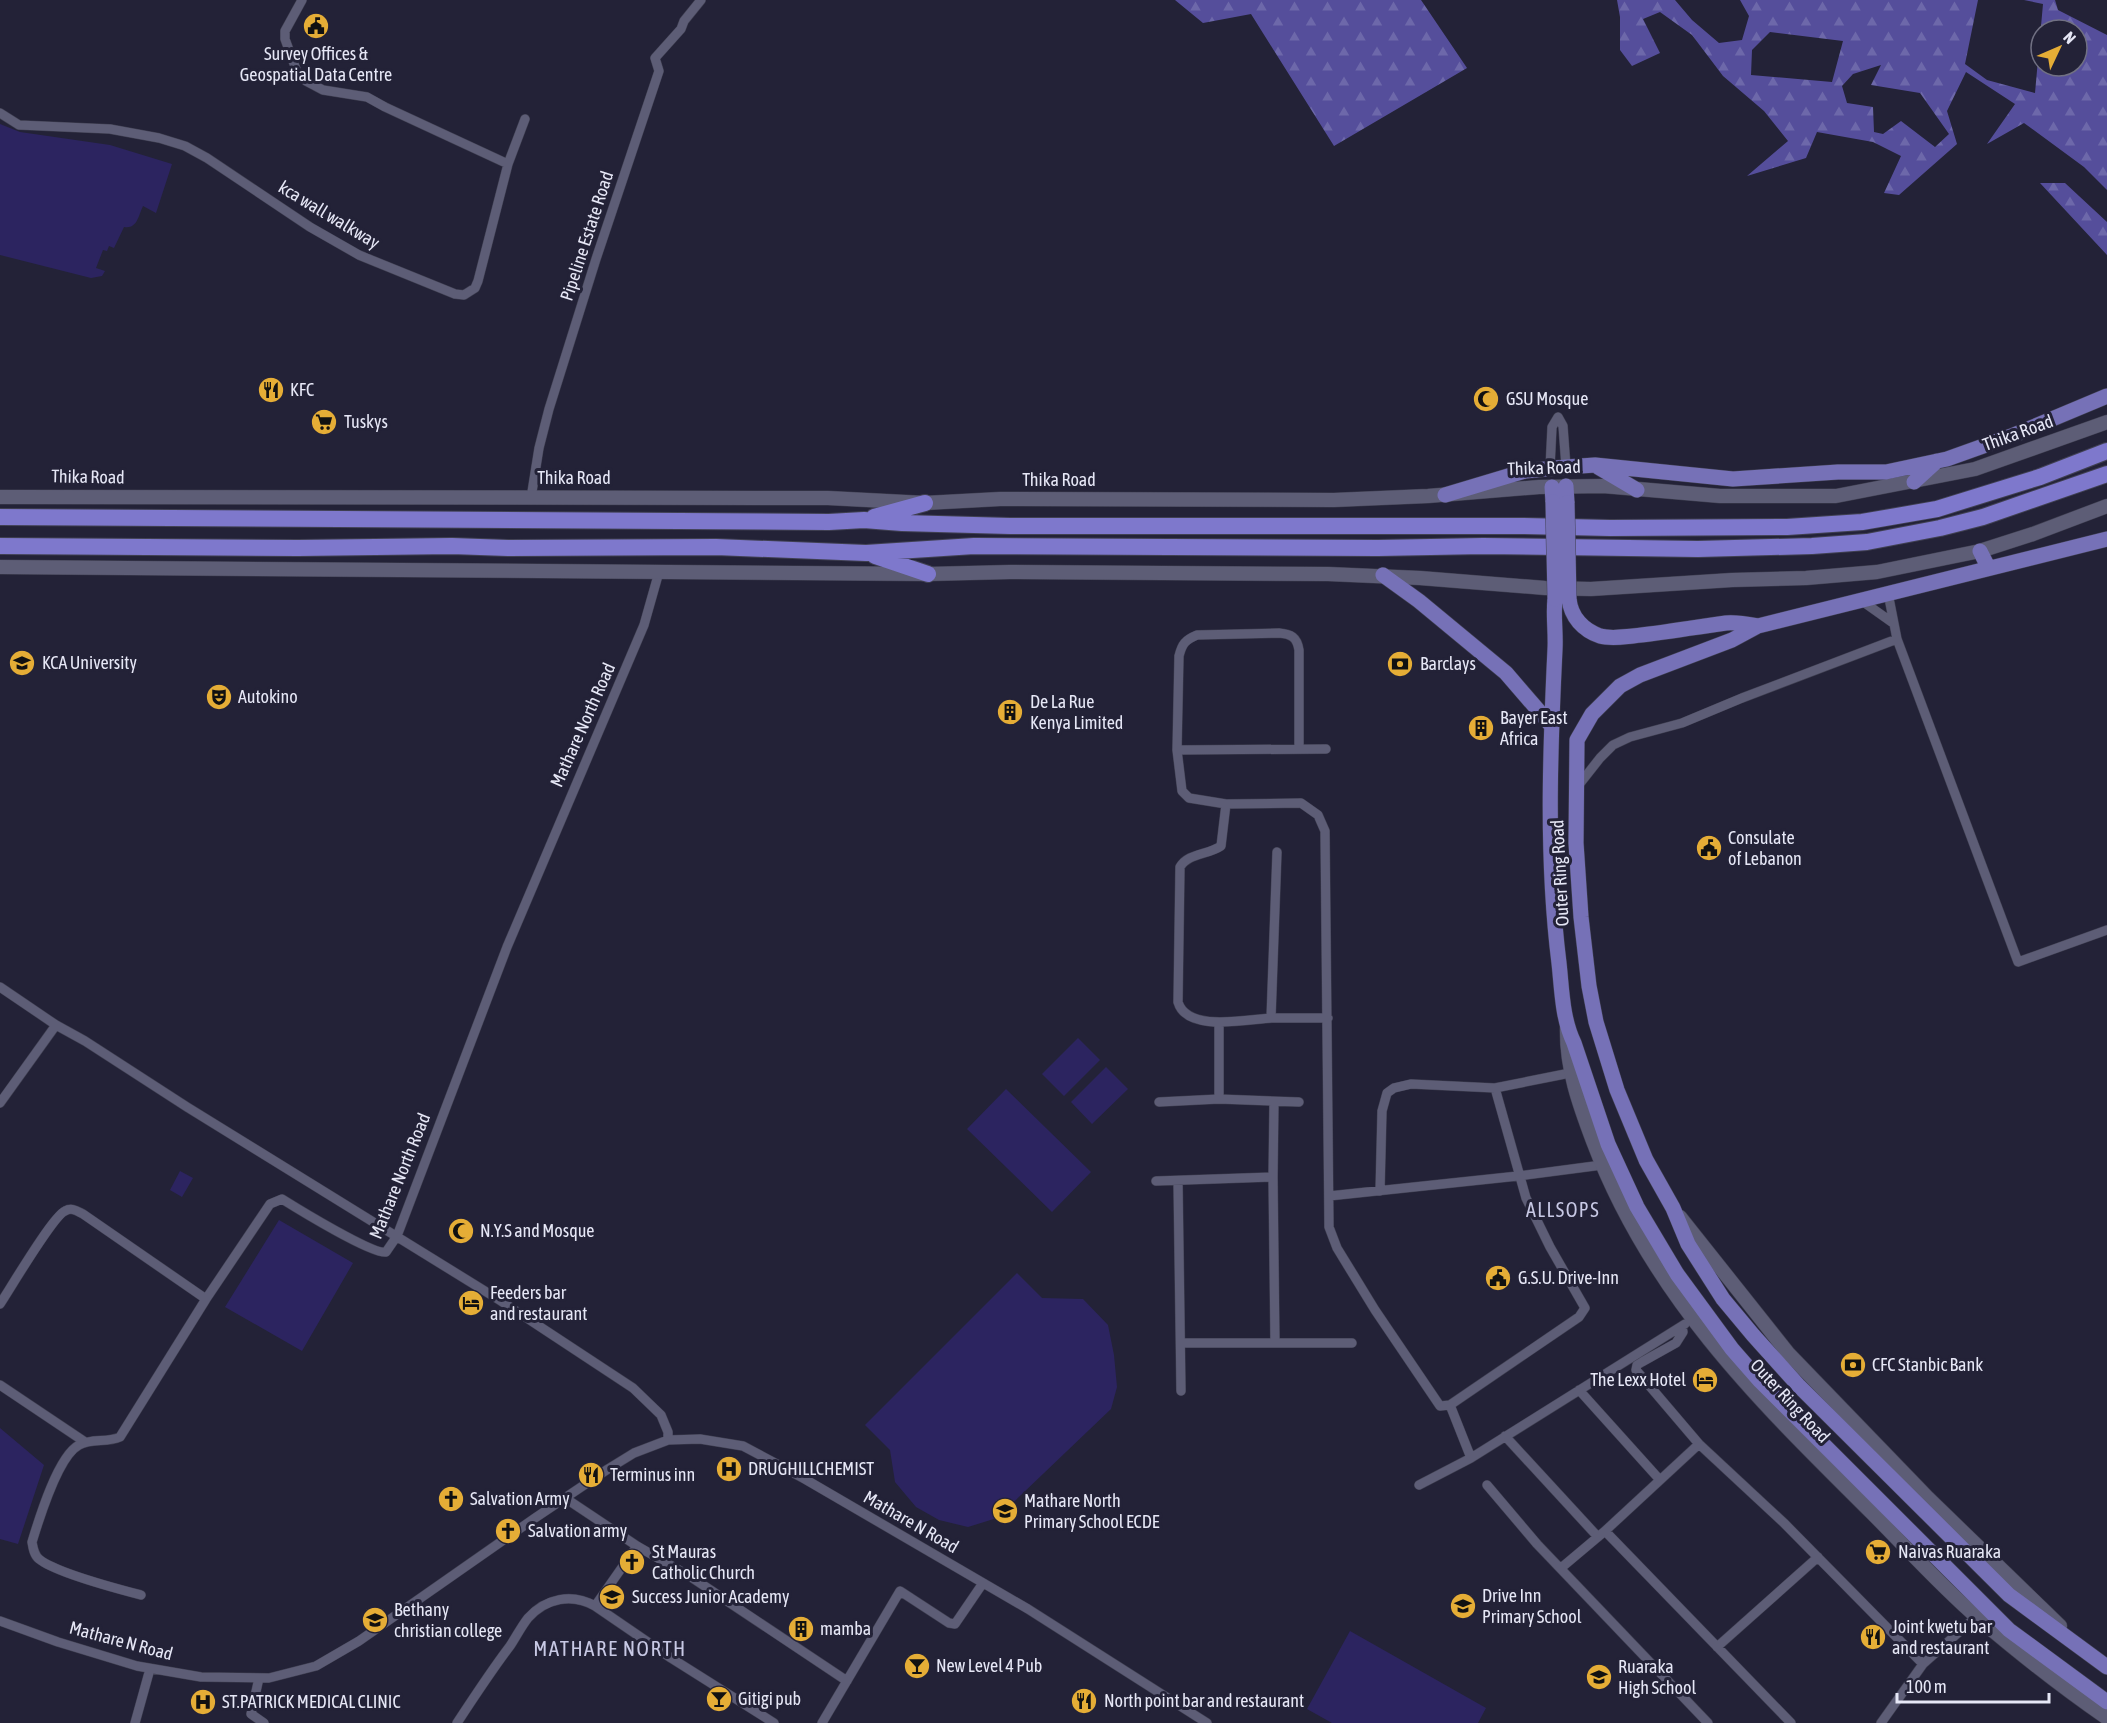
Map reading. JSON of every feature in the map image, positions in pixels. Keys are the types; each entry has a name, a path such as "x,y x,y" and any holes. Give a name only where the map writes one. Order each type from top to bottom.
{"highway":[{"path":"4,516 829,522 864,520 1010,526 1787,527 1862,522 1937,509 2040,477 2107,451"},
{"path":"1,546 716,547 866,553 974,546 1378,548 1483,546 1698,549 1812,546 1867,542 1905,536 1983,517 2107,474"},
{"path":"864,520 925,503"},
{"path":"866,553 928,574"}],"main road":[{"path":"1445,495 1525,471 1595,465 1733,478 1838,471 1886,472 1937,461 2014,435 2107,396"},
{"name":"Thika Road","path":"0,497 828,498 925,503 1011,499 1334,500 1445,495 1559,495 1603,486 1720,496 1809,497 1836,496 1975,469 2107,422"},
{"path":"1914,482 1937,461"},
{"path":"1595,465 1637,490"},
{"name":"Outer Ring Road","path":"1559,495 1562,599 1555,645 1550,724 1556,935 1570,1073 1602,1165 1626,1218 1687,1323 1784,1425 1976,1617 2078,1698 2107,1718"},
{"path":"0,567 1383,575 1545,588 1591,589 1878,572 1980,551 2107,506"},
{"path":"1758,626 2107,538"},
{"path":"1980,551 1988,567"},
{"path":"1383,575 1419,601 1506,673 1550,724"},
{"name":"Outer Ring Road","path":"1562,599 1573,616 1586,628 1601,636 1668,633 1726,623 1742,622 1758,626"},
{"name":"Outer Ring Road","path":"1758,626 1732,640 1640,675 1620,686 1592,714 1577,740 1576,843 1581,916 1589,986 1596,1022 1617,1090 1646,1160 1673,1208 1688,1244 1723,1299 1798,1385 2009,1595 2107,1667"},
{"name":"Outer Ring Road","path":"1567,1027 1608,1144 1630,1192 1671,1265 1721,1337 1760,1381 2009,1630 2107,1702"},
{"name":"Outer Ring Road","path":"1673,1208 1752,1311 1795,1361 1928,1498 2107,1673"}],"street":[{"path":"302,0 286,27 285,39 297,72 306,81 323,90 367,97 508,164"},
{"name":"Pipeline Estate Road","path":"531,498 539,448 549,410 596,259 659,71 655,58 681,29 684,21 701,0"},
{"name":"kca wall walkway","path":"0,114 19,125 110,129 159,138 185,146 359,255 464,296 475,288 478,281 508,164 525,119"},
{"path":"1550,468 1552,426 1558,417 1563,426 1566,467"},
{"name":"Mathare North Road","path":"85,1442 113,1440 120,1437 206,1299 270,1204 276,1200 282,1199 380,1253 386,1252 397,1236 507,947 644,625 659,572"},
{"path":"1888,593 1897,639 2018,962 2107,930"},
{"path":"1862,601 1893,623"},
{"path":"1299,749 1298,642 1289,634 1279,633 1197,635 1182,644 1178,668 1177,750 1180,782 1184,796 1226,804 1301,803 1312,810 1322,822 1325,831 1329,1227 1337,1248 1435,1401 1443,1407 1450,1405 1579,1317 1585,1308 1550,1247 1526,1198 1495,1088"},
{"path":"1576,788 1612,746 1630,736 1682,723 1897,639"},
{"path":"1177,750 1326,749"},
{"path":"1226,804 1221,846 1183,862 1179,875 1178,1002 1180,1009 1191,1017 1219,1022 1271,1018 1328,1018"},
{"path":"1271,1018 1277,852"},
{"path":"0,987 56,1025 397,1236 633,1388 662,1415 668,1432 668,1440"},
{"path":"1219,1022 1219,1099"},
{"path":"0,1102 56,1025"},
{"path":"1380,1191 1382,1111 1387,1094 1394,1088 1411,1084 1495,1088 1570,1073"},
{"path":"1159,1102 1219,1099 1299,1102"},
{"path":"1274,1102 1275,1343"},
{"path":"1329,1196 1602,1165"},
{"path":"1156,1180 1273,1177"},
{"path":"1178,1181 1181,1391"},
{"path":"0,1304 53,1223 64,1211 70,1209 83,1214 206,1299"},
{"path":"1419,1485 1471,1458 1687,1323"},
{"path":"1687,1323 1676,1343 1642,1362 1636,1370 1699,1444 1784,1523 1923,1664"},
{"path":"1181,1343 1352,1343"},
{"path":"0,1385 85,1442"},
{"path":"1579,1390 1660,1480"},
{"path":"1450,1405 1471,1458"},
{"path":"1505,1436 1791,1723"},
{"name":"Mathare N Road","path":"0,1621 58,1642 150,1669 201,1677 269,1678 316,1666 387,1623 608,1468 668,1440 700,1439 743,1446 983,1583 1207,1723"},
{"path":"85,1442 76,1446 58,1470 32,1542 35,1554 53,1567 141,1595"},
{"path":"1561,1568 1699,1444"},
{"path":"1487,1485 1537,1544 1708,1723"},
{"path":"566,1498 637,1546 691,1577 847,1681"},
{"path":"595,1606 637,1546"},
{"path":"1717,1647 1818,1557"},
{"path":"822,1723 900,1591 949,1623 955,1624 983,1583"},
{"path":"457,1723 523,1624 535,1611 561,1598 581,1599 595,1606 671,1658 774,1723"},
{"path":"1881,1723 1923,1664 1976,1617"},
{"path":"135,1723 150,1669"},
{"path":"260,1678 252,1714 264,1723"}],"shaded area":[{"path":"0,124 20,132 110,145 172,164 156,213 143,206 134,224 124,227 114,248 109,246 107,251 103,250 96,268 105,271 102,276 91,278 0,255"},
{"path":"1078,1038 1100,1060 1064,1096 1042,1074"},
{"path":"1106,1067 1128,1089 1092,1124 1071,1102"},
{"path":"1006,1089 1091,1172 1052,1212 967,1129"},
{"path":"180,1171 193,1178 182,1197 170,1190"},
{"path":"279,1220 353,1263 302,1351 225,1307"},
{"path":"1017,1273 1042,1298 1083,1299 1108,1325 1117,1387 1111,1409 997,1518 968,1527 939,1520 916,1507 895,1482 890,1450 865,1425"},
{"path":"0,1428 44,1465 18,1544 0,1539"},
{"path":"1350,1631 1486,1708 1478,1723 1332,1723 1307,1709"}],"green space":[{"path":"1175,0 1421,0 1467,68 1334,146 1251,14 1203,23"},
{"path":"1617,0 1675,0 1692,20 1719,43 1742,40 1749,16 1740,0 1978,0 1965,64 1987,80 2035,93 2036,78 2089,78 2089,26 2107,35 2107,190 2084,167 2024,123 1987,144 2015,104 1966,72 1947,111 1957,144 1899,195 1884,193 1901,156 1873,142 1817,132 1806,158 1747,176 1788,141 1764,111 1723,76 1692,35 1660,12 1643,19 1660,53 1632,66 1620,50 1620,17","holes":["1770,32 1843,41 1832,82 1751,75 1752,50","1881,65 1871,85 1920,93 1949,134 1935,147 1901,121 1883,134 1874,132 1873,107 1847,103 1842,86 1853,74"]},
{"path":"2024,0 2055,0 2058,10 2074,18 2042,18 2043,4"},
{"path":"2040,183 2065,183 2107,222 2107,255"}],"place":[{"name":"Survey Offices & Geospatial Data Centre","path":"316,26"},
{"name":"KFC","path":"271,390"},
{"name":"GSU Mosque","path":"1486,399"},
{"name":"Tuskys","path":"324,422"},
{"name":"KCA University","path":"22,663"},
{"name":"Barclays","path":"1400,664"},
{"name":"Autokino","path":"219,697"},
{"name":"De La Rue Kenya Limited","path":"1010,712"},
{"name":"Bayer East Africa","path":"1481,728"},
{"name":"Consulate of Lebanon","path":"1709,848"},
{"name":"N.Y.S and Mosque","path":"461,1231"},
{"name":"G.S.U. Drive-Inn","path":"1498,1278"},
{"name":"Feeders bar and restaurant","path":"471,1303"},
{"name":"CFC Stanbic Bank","path":"1853,1365"},
{"name":"The Lexx Hotel","path":"1705,1380"},
{"name":"DRUGHILLCHEMIST","path":"729,1469"},
{"name":"Terminus inn","path":"591,1475"},
{"name":"Salvation Army","path":"451,1499"},
{"name":"Mathare North Primary School ECDE","path":"1005,1511"},
{"name":"Salvation army","path":"508,1531"},
{"name":"Naivas Ruaraka","path":"1878,1552"},
{"name":"St Mauras Catholic Church","path":"632,1562"},
{"name":"Success Junior Academy","path":"612,1597"},
{"name":"Drive Inn Primary School","path":"1463,1606"},
{"name":"Bethany christian college","path":"375,1620"},
{"name":"mamba","path":"801,1629"},
{"name":"Joint kwetu bar and restaurant","path":"1873,1637"},
{"name":"New Level 4 Pub","path":"917,1666"},
{"name":"Ruaraka High School","path":"1599,1677"},
{"name":"Gitigi pub","path":"719,1699"},
{"name":"North point bar and restaurant","path":"1084,1701"},
{"name":"ST.PATRICK MEDICAL CLINIC","path":"203,1702"}],"district":[{"name":"ALLSOPS","path":"1563,1210"},
{"name":"MATHARE NORTH","path":"610,1649"}]}
